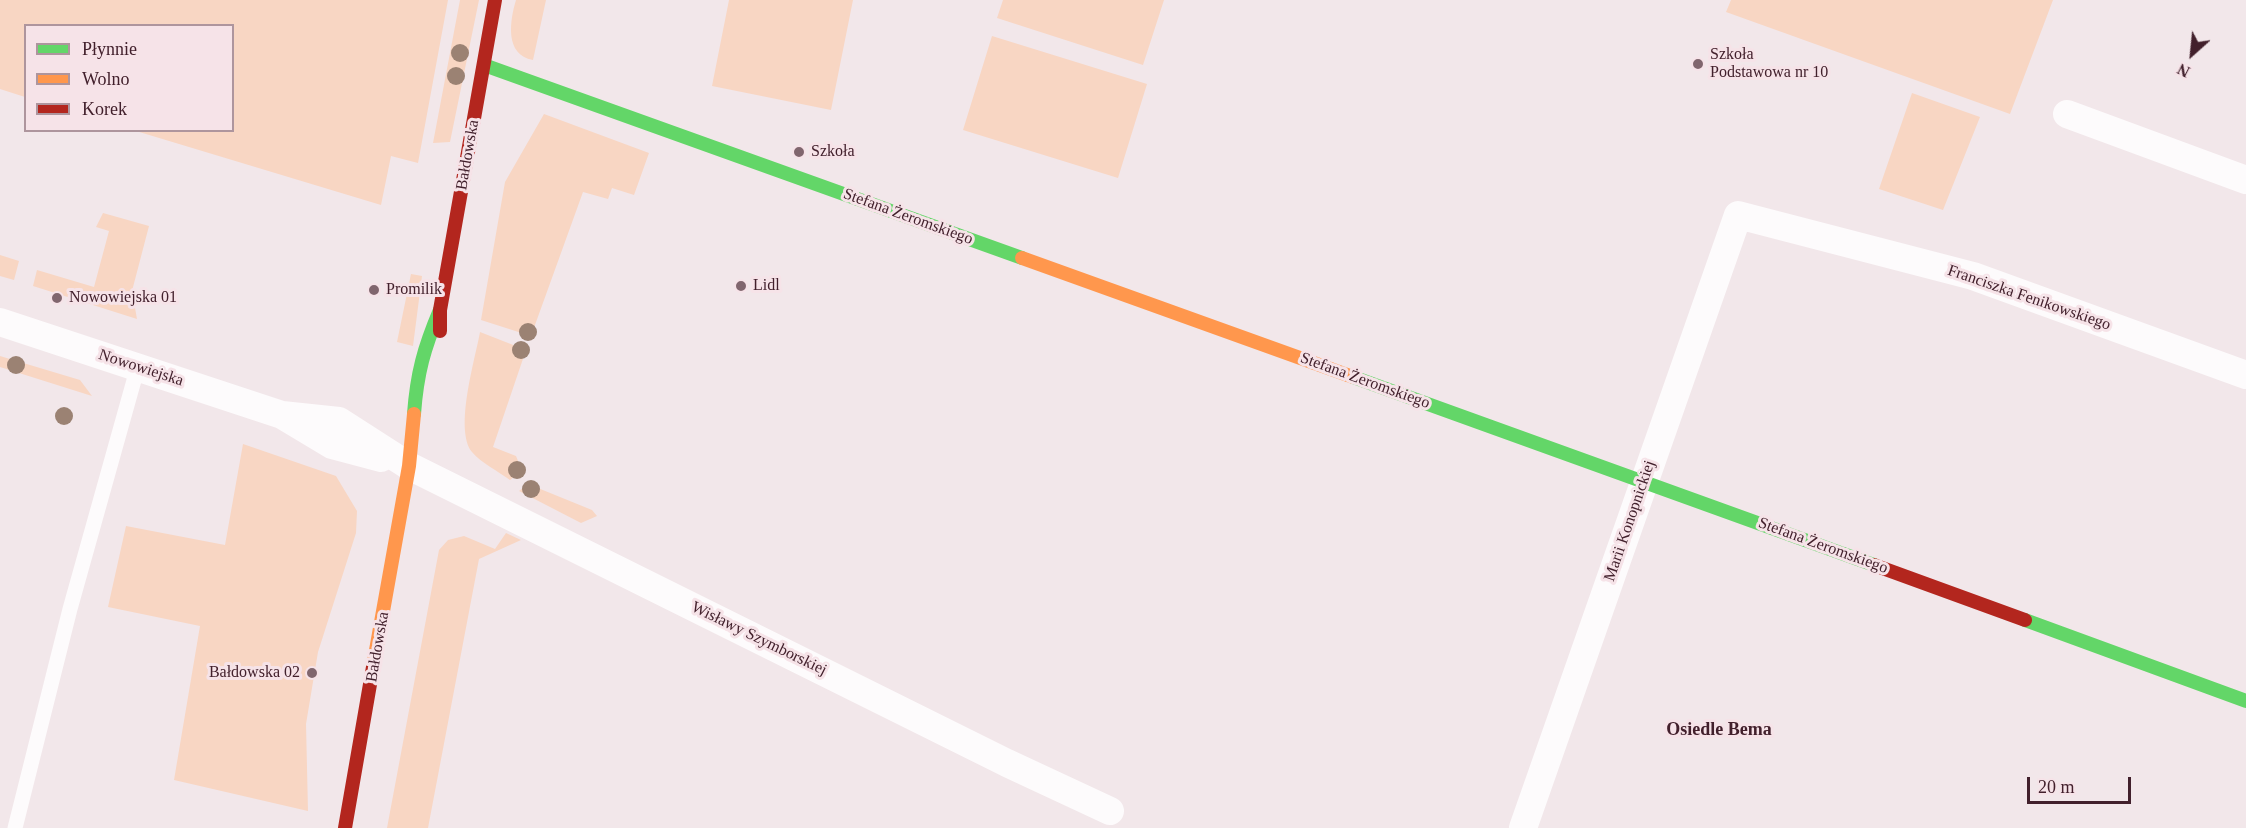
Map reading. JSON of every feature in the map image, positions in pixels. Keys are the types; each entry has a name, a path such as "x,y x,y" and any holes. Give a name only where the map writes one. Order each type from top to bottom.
{"street":[{"name":"Bałdowska","path":"438,357 440,310 495,0"},
{"name":"Stefana Żeromskiego","path":"484,65 1643,481 2246,701"},
{"path":"2067,114 2246,180"},
{"name":"Marii Konopnickiej","path":"1523,828 1738,215"},
{"name":"Franciszka Fenikowskiego","path":"1738,215 1973,276 2246,375"},
{"name":"Bałdowska","path":"345,828 409,466 417,377 425,346 440,310"},
{"name":"Nowowiejska","path":"0,322 282,415 332,445 409,466"},
{"name":"Bałdowska","path":"409,466 427,413"},
{"name":"Wisławy Szymborskiej","path":"409,466 1006,763 1110,811"}],"lane":[{"path":"15,828 70,609 138,366"}],"shaded area":[{"path":"0,0 448,0 418,163 391,156 381,205 139,132 234,132 234,24 24,24 24,97 0,89"},
{"path":"460,0 479,0 450,142 433,143"},
{"path":"516,0 546,0 533,60 524,57 513,44 511,26"},
{"path":"729,0 853,0 831,110 712,86"},
{"path":"1003,0 1164,0 1143,65 997,18"},
{"path":"1731,0 2053,0 2010,114 1726,12"},
{"path":"992,36 1147,84 1118,178 963,130"},
{"path":"1912,93 1980,117 1943,210 1879,189"},
{"path":"544,114 649,153 634,195 612,188 608,199 583,192 531,336 481,320 505,182"},
{"path":"103,213 149,226 132,291 137,319 33,286 37,270 94,287 109,231 96,227"},
{"path":"0,255 19,261 14,280 0,276"},
{"path":"411,274 422,276 413,346 397,342"},
{"path":"480,332 526,350 493,447 516,456 522,471 510,480 476,456 467,441 465,411 467,394"},
{"path":"0,356 80,380 92,396 0,367"},
{"path":"243,444 336,476 357,511 356,533 318,652 306,724 308,811 174,780 200,626 108,607 126,526 225,545"},
{"path":"528,484 592,510 597,516 581,523 519,491"},
{"path":"506,533 521,540 479,559 428,828 387,828 439,550 448,540 464,536 495,549"}],"traffic: fast":[{"path":"484,65 1022,258"},
{"path":"414,414 422,361 440,310"},
{"path":"1353,377 1874,565"},
{"path":"2025,620 2246,701"}],"traffic: slow":[{"path":"1022,258 1353,377"},
{"path":"373,667 409,466 414,414"}],"traffic: jam":[{"path":"440,331 440,310 495,0"},
{"path":"1874,565 2025,620"},
{"path":"345,828 373,667"}],"place":[{"name":"Szkoła Podstawowa nr 10","path":"1698,64"},
{"name":"Szkoła","path":"799,152"},
{"name":"Lidl","path":"741,286"},
{"name":"Promilik","path":"374,290"},
{"name":"Nowowiejska 01","path":"57,298"},
{"name":"Bałdowska 02","path":"312,673"}],"district":[{"name":"Osiedle Bema","path":"1719,730"}]}
